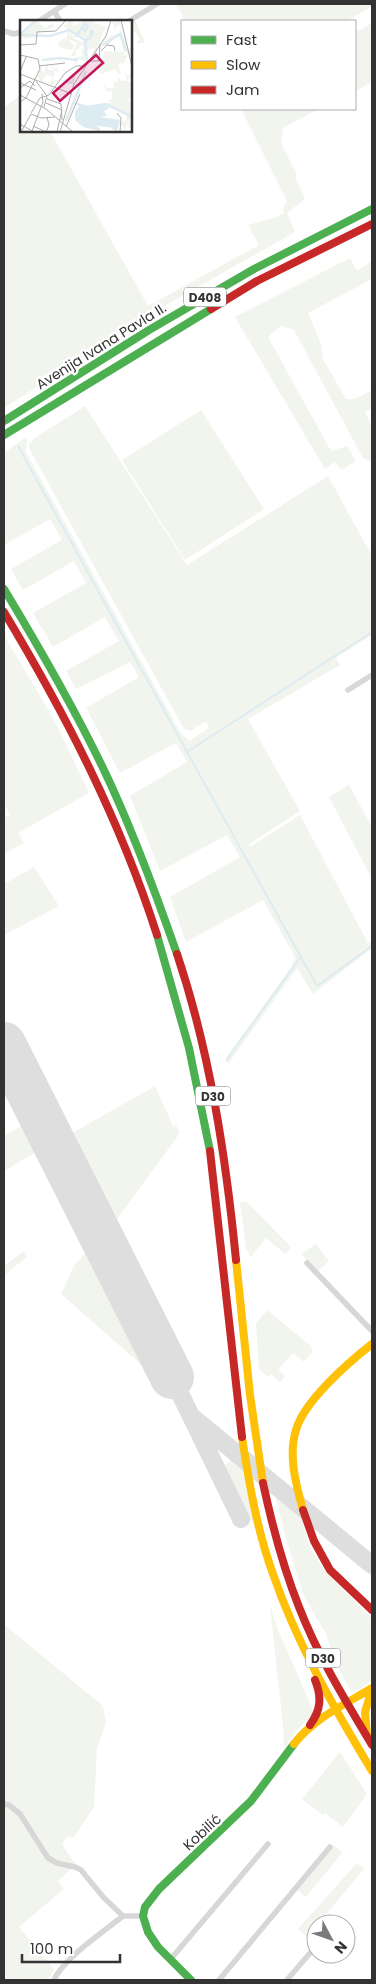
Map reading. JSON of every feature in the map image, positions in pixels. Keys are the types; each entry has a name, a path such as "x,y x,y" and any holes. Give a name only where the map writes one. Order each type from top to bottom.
{"main road":[{"name":"Avenija Ivana Pavla II.","path":"4,421 149,330 246,273 372,209"},
{"name":"Avenija Ivana Pavla II.","path":"4,435 256,281 372,224"},
{"name":"D30","path":"4,589 69,698 99,758 124,812 156,894 180,964 201,1040 222,1148 238,1275 248,1386 260,1472 270,1517 290,1586 306,1623 347,1704 370,1742"},
{"name":"D30","path":"4,612 30,655 86,758 115,822 144,896 170,977 197,1082 210,1148 225,1277 238,1419 248,1480 264,1546 283,1604 336,1710 372,1771"},
{"path":"372,1344 350,1362 304,1414 296,1427 293,1447 302,1506 309,1531 319,1554 341,1582 372,1610"},
{"path":"295,1629 298,1644 316,1683 321,1701 318,1712 310,1726"},
{"name":"Kobilić","path":"143,1916 145,1907 159,1889 233,1820 254,1797 276,1770 294,1743 310,1726 372,1688"},
{"path":"370,1742 365,1725 365,1712 372,1688"},
{"path":"143,1916 148,1932 170,1960 191,1980"}],"street":[{"path":"40,20 65,4"},
{"path":"131,20 157,4"},
{"path":"54,11 59,20"},
{"path":"4,31 14,34 20,32"},
{"path":"348,690 372,675"},
{"path":"307,1263 372,1331"},
{"path":"4,1804 20,1814 48,1858 57,1863 81,1870 104,1898 123,1916"},
{"path":"170,1960 268,1844"},
{"path":"219,1980 330,1847"},
{"path":"54,1980 68,1962 123,1916 143,1916"},
{"path":"287,1980 306,1958"}],"shaded area":[{"path":"175,4 372,4 372,7 348,20 184,20"},
{"path":"135,20 145,42 143,44 142,42 138,44 137,42 140,40 132,28 132,22"},
{"path":"372,23 372,82 356,90 356,32"},
{"path":"20,96 20,132 51,132 148,306 259,245 248,225 274,218 284,213 283,208 287,201 242,110 316,110 283,128 281,143 297,175 295,177 305,199 287,213 295,232 152,313 4,408 4,107"},
{"path":"350,258 357,271 372,261 372,279 308,313 321,344 323,359 346,399 355,399 372,390 372,408 365,412 372,427 372,462 363,458 294,330 281,326 268,337 331,451 347,446 356,461 341,470 335,462 325,469 235,317"},
{"path":"85,406 187,565 328,476 372,556 372,635 336,658 340,665 248,719 300,811 248,845 250,847 300,815 368,943 372,941 372,948 313,994 297,968 228,1064 225,1060 292,966 295,957 263,900 186,942 170,897 240,857 227,835 160,871 130,796 187,762 176,743 120,773 86,708 139,677 130,662 76,689 66,671 119,641 105,617 53,647 33,613 86,583 74,561 23,590 11,569 62,540 50,519 4,545 4,453 25,438 27,440 26,452 180,732 189,741 209,728 206,721 190,731 184,729 30,450 29,445 35,438"},
{"path":"201,410 264,509 185,560 122,460"},
{"path":"4,635 56,723 89,793 18,833 24,843 4,854 4,818 10,815 4,803"},
{"path":"349,785 372,827 372,879 329,797"},
{"path":"34,867 59,906 4,935 4,884"},
{"path":"155,1086 173,1126 176,1125 180,1133 112,1226 67,1136"},
{"path":"30,1121 43,1148 4,1171 4,1136"},
{"path":"240,1202 247,1202 291,1247 285,1254 266,1238 250,1258 246,1249"},
{"path":"316,1244 329,1261 318,1271 301,1254"},
{"path":"91,1247 156,1375 154,1376 61,1294 74,1266"},
{"path":"24,1251 27,1257 4,1275 4,1266"},
{"path":"267,1310 312,1347 313,1351 304,1362 293,1353 278,1370 285,1376 280,1382 271,1374 268,1377 259,1369 256,1323"},
{"path":"233,1459 241,1462 253,1520 247,1522 225,1469 226,1464"},
{"path":"274,1489 299,1510 310,1548 327,1574 372,1618 372,1680 360,1689 351,1691 336,1664 326,1634 304,1596 285,1536"},
{"path":"270,1606 278,1630 313,1710 313,1714 295,1732 284,1749 283,1725"},
{"path":"4,1626 103,1706 106,1723 97,1748 94,1807 74,1837 67,1837 62,1845 76,1865 58,1881 64,1889 19,1927 54,1969 50,1980 4,1980"},
{"path":"340,1752 367,1794 343,1827 302,1799"},
{"path":"334,1845 342,1853 306,1897 297,1890"},
{"path":"357,1863 364,1869 326,1914 311,1914"},
{"path":"306,1920 306,1936 298,1929"}],"waterway":[{"path":"18,446 187,752"},
{"path":"372,632 187,752 317,986 372,946"},
{"path":"227,1059 300,958"}],"taxiway":[{"path":"172,1377 241,1519"},
{"path":"191,1416 372,1565"}],"runway":[{"path":"4,1044 172,1377"}],"traffic: fast":[{"path":"4,421 149,330 254,269 372,209"},
{"path":"4,435 211,309"},
{"path":"4,589 80,722 103,768 143,860 177,954"},
{"path":"157,935 189,1048 210,1151"},
{"path":"191,1980 158,1947 148,1932 143,1916 145,1907 159,1889 251,1801 294,1744"}],"traffic: slow":[{"path":"236,1260 250,1395 263,1483"},
{"path":"303,1510 293,1460 296,1430 308,1407 317,1395 372,1344"},
{"path":"242,1437 258,1523 267,1557 283,1600 317,1675 372,1771"},
{"path":"294,1744 320,1719 372,1688"},
{"path":"367,1735 365,1712 372,1689"}],"traffic: jam":[{"path":"211,309 257,281 372,224"},
{"path":"4,612 70,729 109,809 157,935"},
{"path":"177,954 189,991 208,1067 222,1144 236,1260"},
{"path":"210,1151 242,1437"},
{"path":"263,1483 283,1561 306,1625 332,1678 372,1745"},
{"path":"303,1510 314,1541 330,1570 372,1610"},
{"path":"310,1725 319,1703 319,1692 315,1680"}]}
